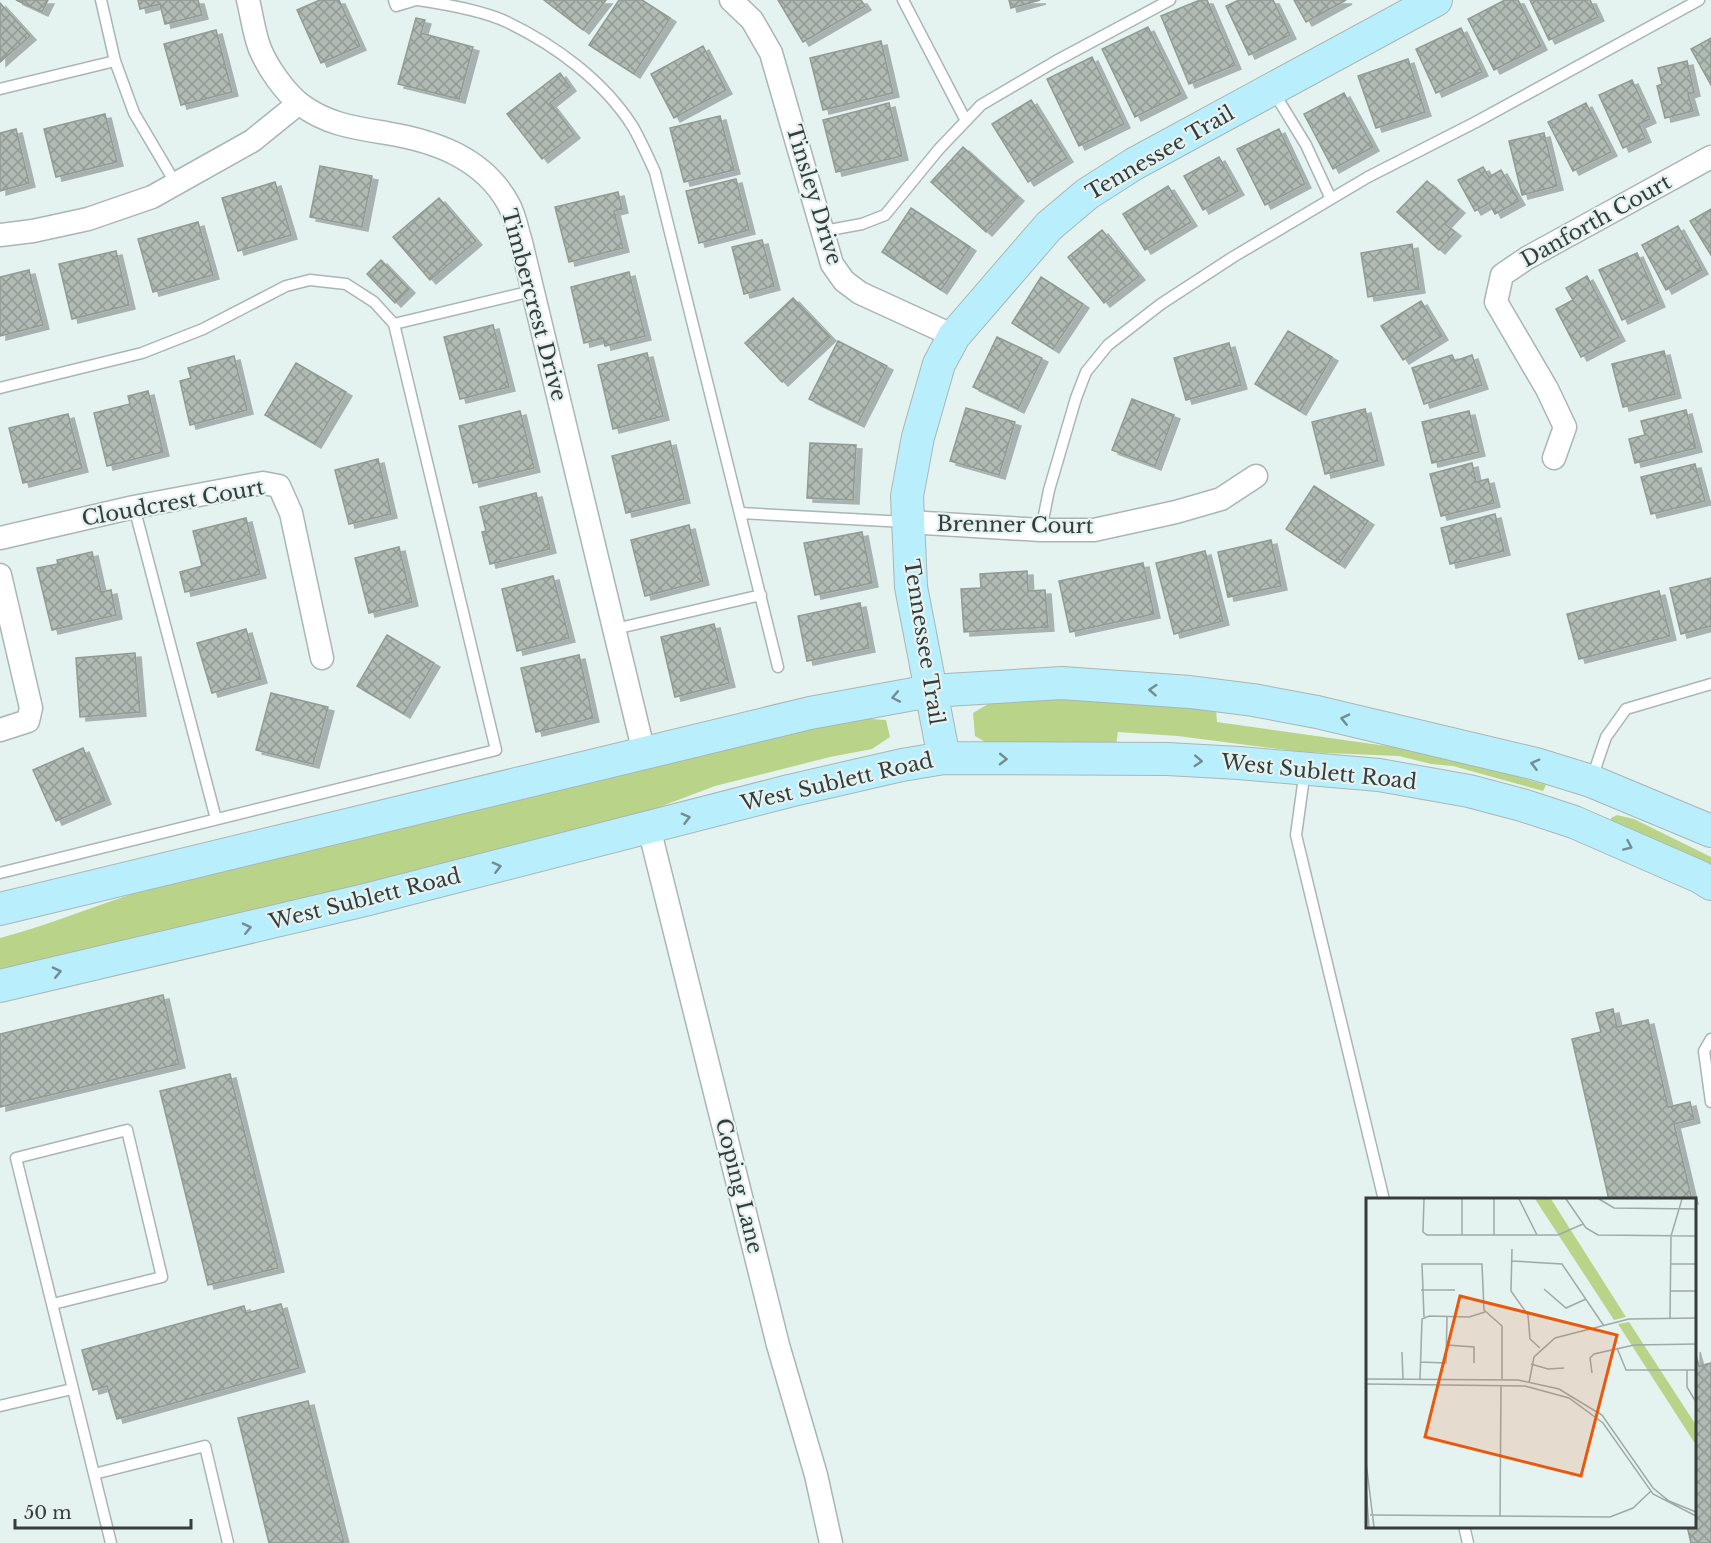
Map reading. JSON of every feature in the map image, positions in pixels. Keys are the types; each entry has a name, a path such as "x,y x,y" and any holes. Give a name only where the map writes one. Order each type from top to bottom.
{"main road":[{"name":"Tennessee Trail","path":"944,758 911,587 907,496 918,437 939,364 954,336 1049,226 1087,194 1134,164 1436,0"},
{"path":"0,909 810,713 930,690 1062,683 1190,692 1317,712 1536,764 1591,781 1711,831"},
{"name":"West Sublett Road","path":"0,986 365,900 789,791 902,765 944,758 1167,759 1379,775 1469,791 1574,822 1700,877 1711,884"},
{"path":"1574,822 1591,781"}],"street":[{"name":"Timbercrest Drive","path":"248,0 260,49 279,81 299,103 320,117 349,128 412,137 449,150 492,179 509,205 521,243 644,753"},
{"name":"Tinsley Drive","path":"731,0 753,21 771,53 832,264 844,281 860,293 954,336"},
{"path":"0,235 88,219 152,196 252,141 299,103"},
{"name":"Danforth Court","path":"1554,458 1564,427 1547,389 1496,302 1503,275 1527,258 1711,157"},
{"name":"Brenner Court","path":"908,522 1041,530 1094,530 1176,512 1221,499 1256,476"},
{"name":"Cloudcrest Court","path":"0,538 134,507 264,483 279,486 291,513 322,658"},
{"path":"0,575 31,708 28,721 0,730"},
{"name":"Coping Lane","path":"649,828 778,1345 816,1476 831,1543"}],"lane":[{"path":"101,0 115,61 134,113 176,184"},
{"path":"394,0 396,6 417,0 453,6 506,21 556,50 599,85 632,126 655,172 778,667"},
{"path":"903,0 966,121"},
{"path":"824,231 862,224 885,215 939,149 981,105 1056,61 1170,0"},
{"path":"1041,530 1049,490 1076,398 1086,372 1108,345 1161,304 1233,257 1368,177 1476,122 1699,0"},
{"path":"0,89 115,61"},
{"path":"1272,89 1306,145 1331,199"},
{"path":"0,388 142,352 203,329 286,286 310,280 346,284 374,302 394,324 496,750 0,873"},
{"path":"394,324 532,291"},
{"path":"134,507 216,819"},
{"path":"740,513 908,522"},
{"path":"615,628 761,595"},
{"path":"1591,781 1606,736 1626,709 1711,684"},
{"path":"1306,768 1296,835 1384,1198"},
{"path":"1711,1039 1704,1051 1711,1102"},
{"path":"53,1304 162,1277 127,1130 16,1158 111,1543"},
{"path":"0,1406 72,1389"},
{"path":"94,1474 205,1446 228,1543"},
{"path":"1464,1528 1468,1543"}],"green space":[{"path":"1078,698 1216,709 1217,722 1436,753 1546,785 1543,791 1453,766 1431,764 1399,756 1302,752 1178,736 1118,732 1116,745 987,743 975,736 973,713 988,704 1000,700"},
{"path":"857,718 886,720 890,737 872,749 830,757 715,786 633,817 0,972 0,938 148,889"},
{"path":"1617,815 1634,819 1711,857 1711,878 1611,822 1611,818"}],"building":[{"path":"16,0 48,0 42,12"},
{"path":"138,0 198,0 202,15 165,24 160,4 140,9"},
{"path":"320,0 339,0 360,46 321,63 297,10"},
{"path":"544,0 606,0 583,30"},
{"path":"619,0 642,0 670,18 634,74 589,45"},
{"path":"778,0 861,0 865,6 803,42"},
{"path":"1009,0 1040,0 1011,8"},
{"path":"1200,0 1207,0 1235,65 1189,84 1161,16"},
{"path":"1239,0 1273,0 1290,35 1249,55 1226,6"},
{"path":"1294,0 1346,0 1306,22"},
{"path":"1505,0 1518,0 1541,46 1494,70 1468,19"},
{"path":"1530,0 1590,0 1598,17 1549,40"},
{"path":"0,3 30,36 0,62"},
{"path":"416,18 425,20 421,33 473,47 459,99 398,84"},
{"path":"1148,27 1181,94 1135,117 1102,49"},
{"path":"1461,28 1482,72 1436,93 1416,49"},
{"path":"216,30 232,92 181,105 164,44"},
{"path":"1711,38 1711,85 1691,49"},
{"path":"881,41 893,93 823,110 810,58"},
{"path":"703,46 726,90 674,118 651,74"},
{"path":"1092,57 1124,124 1079,146 1047,79"},
{"path":"1408,59 1425,112 1376,128 1358,76"},
{"path":"1687,61 1694,92 1688,94 1693,111 1665,118 1657,86 1662,84 1658,68"},
{"path":"560,73 570,87 550,103 574,134 542,159 507,114"},
{"path":"1632,80 1650,119 1639,124 1645,138 1623,148 1599,95"},
{"path":"1344,93 1373,147 1333,169 1304,114"},
{"path":"1031,100 1067,158 1028,182 992,124"},
{"path":"889,103 902,156 836,172 823,120"},
{"path":"1586,103 1611,152 1573,171 1548,122"},
{"path":"105,114 117,162 56,177 44,129"},
{"path":"720,116 734,170 684,182 670,128"},
{"path":"16,129 29,183 0,191 0,133"},
{"path":"1279,129 1305,184 1265,205 1237,149"},
{"path":"1544,133 1557,186 1522,195 1509,141"},
{"path":"963,147 1018,197 986,232 931,182"},
{"path":"1219,157 1238,191 1203,210 1184,176"},
{"path":"320,166 372,176 362,227 310,217"},
{"path":"1483,167 1489,177 1501,170 1519,201 1495,214 1489,203 1475,211 1458,180"},
{"path":"736,179 749,230 699,243 686,191"},
{"path":"1427,181 1459,209 1445,224 1455,232 1439,250 1397,212"},
{"path":"275,182 291,235 238,251 222,198"},
{"path":"1168,186 1191,222 1145,250 1123,214"},
{"path":"618,192 622,209 614,211 623,248 569,262 555,207"},
{"path":"439,198 476,241 430,280 393,237"},
{"path":"911,208 970,247 941,290 882,252"},
{"path":"1711,209 1711,255 1690,221"},
{"path":"198,222 213,275 153,292 138,239"},
{"path":"1678,226 1702,270 1666,290 1642,245"},
{"path":"1102,230 1139,276 1104,303 1068,257"},
{"path":"762,240 774,286 744,294 732,247"},
{"path":"1412,244 1419,289 1368,297 1361,253"},
{"path":"116,251 129,305 72,319 59,264"},
{"path":"1637,253 1659,303 1622,320 1599,270"},
{"path":"381,260 409,289 395,303 367,274"},
{"path":"29,270 43,325 0,336 0,277"},
{"path":"629,272 645,336 605,346 603,338 584,343 571,287"},
{"path":"1587,276 1619,337 1581,357 1556,309 1573,300 1566,288"},
{"path":"1041,277 1083,304 1053,349 1012,323"},
{"path":"793,298 830,337 782,382 745,343"},
{"path":"1421,301 1442,336 1403,360 1381,326"},
{"path":"493,325 509,387 460,399 444,337"},
{"path":"1288,331 1332,357 1300,411 1255,384"},
{"path":"997,337 1042,358 1018,409 973,387"},
{"path":"838,341 887,366 858,423 809,399"},
{"path":"1229,343 1241,385 1186,400 1174,358"},
{"path":"1664,351 1675,394 1623,407 1612,364"},
{"path":"647,353 663,416 613,429 598,365"},
{"path":"1452,355 1455,361 1472,355 1482,385 1424,404 1412,368"},
{"path":"234,356 247,410 190,425 180,381 191,378 188,368"},
{"path":"296,363 346,392 315,444 265,415"},
{"path":"148,391 163,452 107,466 94,413 130,404 128,396"},
{"path":"1132,399 1174,415 1155,466 1112,450"},
{"path":"966,408 1015,422 999,475 950,461"},
{"path":"1365,409 1378,461 1325,474 1312,422"},
{"path":"1686,410 1696,448 1635,463 1629,439 1645,435 1641,421"},
{"path":"520,411 534,468 473,483 459,426"},
{"path":"1469,411 1479,452 1432,463 1422,422"},
{"path":"68,414 82,468 23,483 9,428"},
{"path":"670,441 684,499 626,513 612,456"},
{"path":"810,443 856,445 853,500 807,498"},
{"path":"378,459 391,514 349,524 335,470"},
{"path":"1472,463 1476,482 1488,479 1494,503 1441,516 1430,474"},
{"path":"1695,464 1705,501 1651,514 1641,477"},
{"path":"1314,486 1368,521 1339,564 1286,529"},
{"path":"536,493 550,549 490,564 482,532 486,531 480,507"},
{"path":"1495,514 1504,551 1450,564 1441,528"},
{"path":"246,518 260,574 185,592 180,572 202,566 193,531"},
{"path":"689,525 703,581 645,596 631,540"},
{"path":"862,532 872,583 815,595 804,543"},
{"path":"1271,540 1281,586 1228,597 1218,552"},
{"path":"399,547 412,602 369,613 355,558"},
{"path":"1205,551 1223,621 1174,634 1156,563"},
{"path":"92,552 101,592 111,590 116,615 52,630 37,568 58,564 57,560"},
{"path":"1143,563 1154,614 1070,632 1059,581"},
{"path":"1027,571 1028,591 1045,590 1048,627 964,632 961,589 981,588 980,574"},
{"path":"553,576 569,638 517,651 502,589"},
{"path":"1711,578 1711,626 1681,634 1670,588"},
{"path":"1659,591 1670,636 1579,659 1567,614"},
{"path":"860,603 869,648 807,661 798,616"},
{"path":"714,624 729,683 675,697 661,637"},
{"path":"246,629 261,679 212,693 197,643"},
{"path":"387,635 434,663 404,714 357,686"},
{"path":"135,653 140,712 80,717 76,658"},
{"path":"579,655 593,718 536,732 521,668"},
{"path":"271,693 328,707 313,764 256,750"},
{"path":"83,748 105,800 56,821 33,770"},
{"path":"163,995 179,1064 0,1107 0,1034"},
{"path":"1613,1009 1617,1027 1648,1020 1668,1107 1690,1102 1694,1119 1674,1124 1692,1198 1609,1198 1572,1039 1601,1032 1596,1013"},
{"path":"230,1074 278,1268 208,1285 160,1091"},
{"path":"281,1304 299,1368 117,1419 107,1386 93,1390 82,1350 244,1306 246,1313"},
{"path":"1696,1355 1699,1366 1711,1363 1711,1543 1691,1543 1687,1528 1696,1528"},
{"path":"308,1401 344,1543 269,1543 238,1418"}]}
